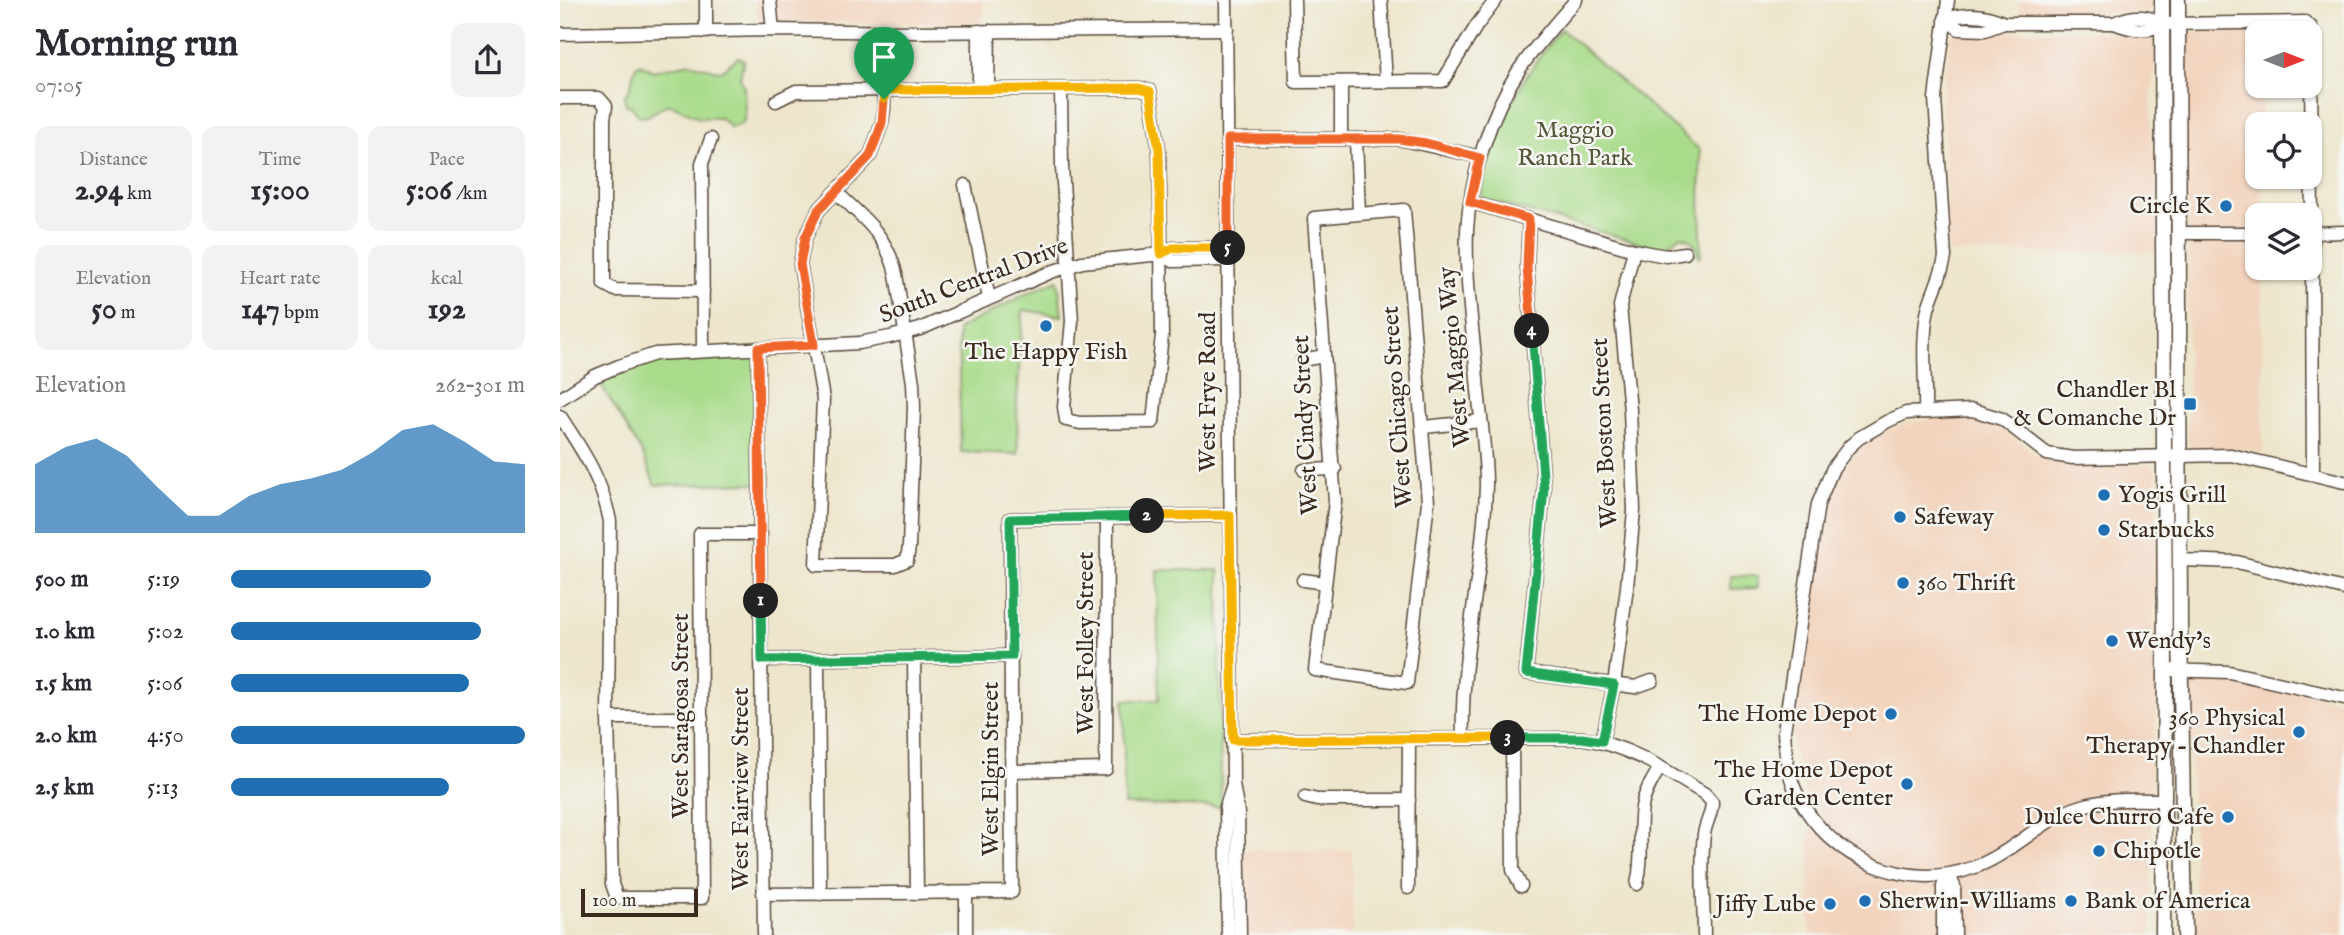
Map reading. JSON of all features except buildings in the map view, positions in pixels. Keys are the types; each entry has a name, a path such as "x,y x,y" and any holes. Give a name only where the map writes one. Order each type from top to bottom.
{"main road":[{"path":"2162,0 2170,24 2180,233 2165,670 2163,935"},
{"path":"2178,0 2170,24 2171,456 2180,560 2185,935"}],"street":[{"path":"706,0 706,33"},
{"path":"770,0 773,30"},
{"name":"West Frye Road","path":"1226,0 1233,784 1238,813 1240,935"},
{"path":"1294,0 1296,82 1443,81 1476,25 1496,0"},
{"path":"1381,0 1385,82"},
{"name":"West Maggio Way","path":"1463,738 1464,683 1485,512 1486,481 1467,265 1470,202 1480,158 1518,72 1544,36 1576,0"},
{"path":"1925,412 1926,325 1929,306 1942,275 1945,257 1935,98 1948,0"},
{"path":"1945,19 1962,14 1992,17 2004,23 2114,23 2129,29 2151,30 2170,24 2305,22 2311,27 2312,35 2312,203"},
{"path":"560,34 773,30 1227,29"},
{"path":"984,31 984,89"},
{"path":"1341,82 1341,138"},
{"path":"776,100 796,91 1139,88 1150,91 1159,150 1161,254 1161,335 1153,422 1080,423 1066,420 1072,321 1062,167 1061,89"},
{"path":"837,193 875,228 886,244 896,274 913,383 907,560 895,565 816,565 823,399 800,264 814,206 837,193 870,156 882,123 884,90"},
{"path":"560,98 599,98 606,106 604,284 615,290 703,291"},
{"path":"703,351 702,163 711,139"},
{"path":"1228,139 1399,139 1426,143 1480,158"},
{"path":"1356,139 1359,213"},
{"path":"965,185 989,298"},
{"path":"1470,202 1634,250 1666,256 1685,253"},
{"name":"West Chicago Street","path":"1315,670 1407,683 1428,502 1424,427 1404,210 1359,213"},
{"name":"West Cindy Street","path":"1315,670 1335,500 1335,469 1314,218 1359,213"},
{"path":"1529,219 1527,267 1544,489 1526,673 1635,687 1652,681"},
{"path":"2322,233 2344,232"},
{"path":"2180,233 2245,233"},
{"name":"South Central Drive","path":"560,399 596,376 655,354 859,343 905,334 1069,266 1105,258 1161,254 1173,248 1229,254"},
{"name":"West Boston Street","path":"1602,741 1614,685 1627,587 1633,510 1630,410 1620,306 1634,250"},
{"path":"2312,280 2313,474"},
{"name":"West Fairview Street","path":"758,348 764,935"},
{"path":"1302,360 1324,356"},
{"path":"2164,800 2103,801 2076,807 2007,851 1973,868 1949,875 1920,877 1884,869 1856,857 1820,829 1792,782 1785,747 1786,716 1818,505 1836,463 1859,438 1906,414 1973,410 1995,415 2047,454 2073,458 2231,455 2344,482"},
{"path":"560,416 597,475 610,521 608,718 702,718"},
{"path":"1424,427 1481,421"},
{"path":"1304,470 1335,469"},
{"path":"1107,517 1230,515"},
{"name":"West Elgin Street","path":"966,894 1012,892 1010,519 1107,517"},
{"name":"West Folley Street","path":"1012,771 1106,769 1107,517"},
{"name":"West Saragosa Street","path":"608,718 612,884 617,898 702,898 701,534 761,534"},
{"path":"2180,560 2237,562 2344,589"},
{"path":"1303,580 1325,583"},
{"path":"762,660 1012,656"},
{"path":"914,657 917,893"},
{"path":"818,659 820,894"},
{"path":"2165,670 2229,671 2344,698"},
{"path":"1512,737 1513,870 1521,886"},
{"path":"1233,740 1582,738 1602,741 1645,757 1705,794 1712,802 1712,814 1704,835 1704,935"},
{"path":"1408,888 1409,739"},
{"path":"1637,884 1642,865 1642,805 1660,767"},
{"name":"West Frye Road","path":"1228,935 1226,807 1233,784"},
{"path":"1305,797 1317,800 1409,800"},
{"path":"1942,935 1942,886 1949,875"},
{"path":"1949,875 1954,886 1955,935"},
{"path":"763,894 966,894 966,935"}],"shaded area":[{"path":"756,0 983,0 983,23 756,22"},
{"path":"2020,0 2155,1 2150,11 2144,12 2020,17"},
{"path":"2245,30 2245,98 2262,98 2262,112 2245,112 2245,189 2262,189 2262,203 2245,203 2245,280 2262,280 2263,453 2198,449 2190,446 2188,442 2186,43 2190,33"},
{"path":"2053,31 2148,34 2154,38 2151,134 2156,165 2157,252 1949,253 1942,98 1951,35"},
{"path":"1936,418 1975,418 1998,425 2037,456 2062,464 2145,464 2153,467 2156,472 2157,561 2153,612 2158,704 2152,749 2151,935 1810,935 1809,833 1822,817 1808,797 1799,776 1792,723 1824,514 1831,490 1845,464 1861,448 1891,428 1908,422"},
{"path":"2219,675 2344,702 2344,935 2197,935 2195,931 2189,683 2195,676"},
{"path":"1239,849 1352,851 1352,935 1240,935"}],"green space":[{"name":"Maggio Ranch Park","path":"1561,29 1700,150 1701,257 1698,257 1694,243 1681,236 1668,247 1661,249 1487,200 1482,196 1486,168 1508,109 1537,60"},
{"path":"738,57 744,60 740,77 744,88 743,123 730,128 720,118 700,118 672,105 666,105 646,117 639,116 631,106 626,105 624,97 630,88 637,65 653,71 690,63 718,71"},
{"path":"1058,280 1062,316 1023,310 1017,403 1018,454 961,452 958,329"},
{"path":"758,348 760,483 655,485 643,455 596,376 655,354"},
{"path":"1157,570 1219,570 1221,807 1124,805 1124,700 1159,700"},
{"path":"1731,576 1758,576 1758,588 1731,589"}],"place":[{"name":"Circle K","path":"2226,206"},
{"name":"The Happy Fish","path":"1046,326"},
{"name":"Chandler Bl & Comanche Dr","path":"2190,404"},
{"name":"Yogis Grill","path":"2104,495"},
{"name":"Safeway","path":"1900,517"},
{"name":"Starbucks","path":"2104,530"},
{"name":"360 Thrift","path":"1903,583"},
{"name":"Wendy's","path":"2112,641"},
{"name":"The Home Depot","path":"1891,714"},
{"name":"360 Physical Therapy - Chandler","path":"2299,732"},
{"name":"The Home Depot Garden Center","path":"1907,784"},
{"name":"Dulce Churro Cafe","path":"2228,817"},
{"name":"Chipotle","path":"2099,851"},
{"name":"Sherwin-Williams","path":"1865,901"},
{"name":"Bank of America","path":"2071,901"},
{"name":"Jiffy Lube","path":"1830,904"}],"route":[{"path":"1139,88 1150,91 1159,150 1161,254 1173,248 1229,248 1228,139 1399,139 1426,143 1480,158 1470,202 1529,219 1527,267 1544,489 1526,673 1614,685 1602,741 1582,738 1512,737 1233,740 1230,515 1010,519 1012,656 762,660 758,348 814,345 800,264 805,238 818,211 870,156 882,123 884,99 884,90 1139,88"}]}
